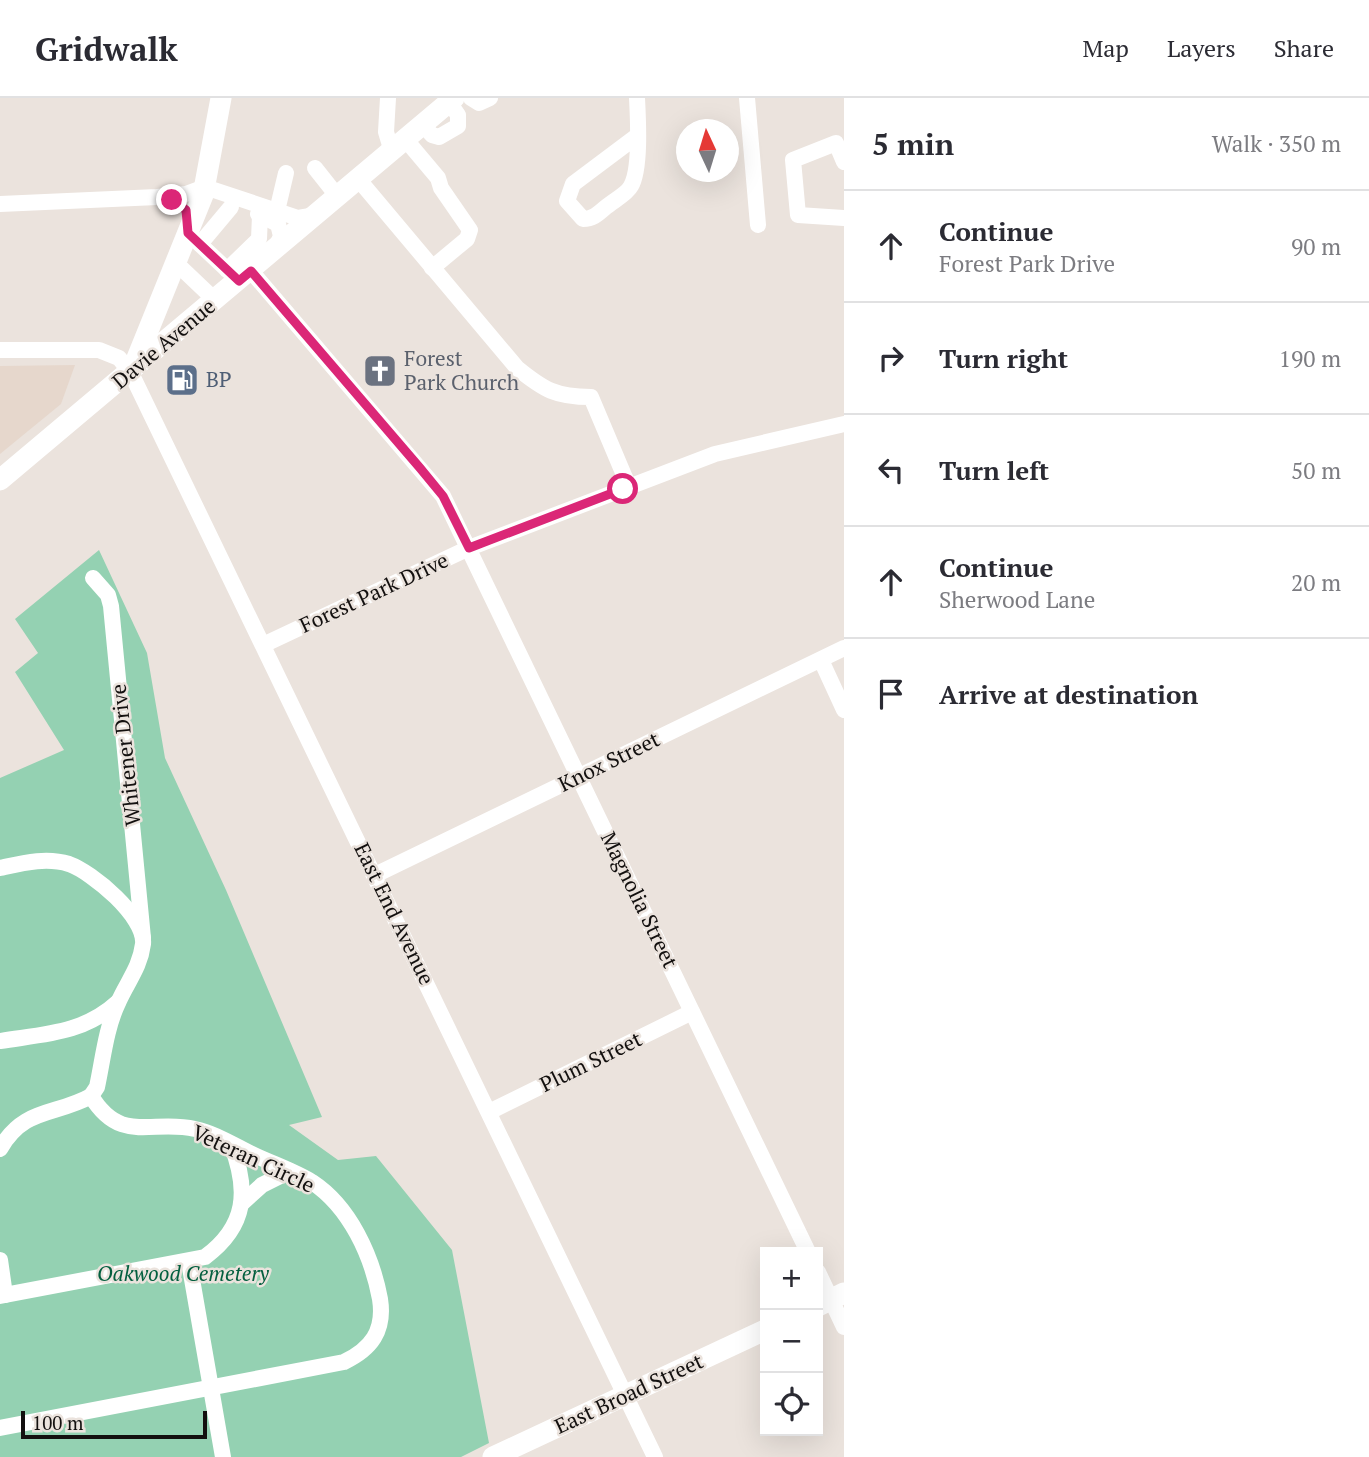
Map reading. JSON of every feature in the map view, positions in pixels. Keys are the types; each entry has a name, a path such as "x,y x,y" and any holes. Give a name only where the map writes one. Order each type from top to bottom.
{"main road":[{"path":"131,373 176,263 192,235 221,98"},
{"name":"Davie Avenue","path":"0,480 216,301 239,274 274,251 452,100"},
{"name":"East Broad Street","path":"493,1457 760,1332"}],"street":[{"path":"388,98 386,132 438,178 441,188 470,230 467,239 432,268"},
{"path":"637,98 637,136 631,187 591,219 583,219 567,201 573,184 637,136"},
{"path":"747,98 758,225"},
{"path":"844,162 836,143 793,160 799,215 844,218"},
{"path":"315,168 338,197"},
{"path":"277,211 286,173"},
{"path":"359,180 517,368 545,390 567,397 591,397 629,487"},
{"path":"203,193 231,207 275,220 280,228 280,239 274,251"},
{"path":"0,204 203,193 304,219 317,215"},
{"name":"Magnolia Street","path":"157,197 182,205 188,214 192,235 213,257 239,274 443,496 806,1247"},
{"path":"192,235 231,207"},
{"path":"239,274 259,240 260,215"},
{"path":"192,279 213,257"},
{"path":"176,263 216,301"},
{"path":"0,350 99,350 119,358 131,373"},
{"name":"East End Avenue","path":"131,373 655,1457"},
{"name":"Forest Park Drive","path":"263,645 469,548 715,454 844,424"},
{"name":"Whitener Drive","path":"93,578 108,595 111,606 143,938"},
{"name":"Knox Street","path":"375,875 844,648"},
{"path":"821,660 844,710"},
{"path":"0,868 47,861 68,864 86,872 124,905 143,938 139,962 118,1002 97,1087 91,1096 39,1112 22,1121 0,1149"},
{"path":"0,1041 75,1029 105,1014 118,1002"},
{"name":"Plum Street","path":"489,1112 692,1012"},
{"name":"Veteran Circle","path":"0,1428 344,1362 361,1354 379,1330 382,1311 365,1250 349,1220 329,1196 290,1171 198,1129 140,1129 122,1125 105,1115 91,1096"},
{"path":"0,1260 3,1296 205,1257 222,1245 232,1231 241,1204 242,1180 231,1144"},
{"path":"241,1204 262,1185 290,1171"},
{"path":"188,1262 223,1457"},
{"path":"823,1282 844,1327"}],"shaded area":[{"path":"75,365 61,404 0,454 0,366"}],"green space":[{"name":"Oakwood Cemetery","path":"99,550 147,653 165,758 226,890 322,1117 289,1125 338,1160 376,1156 452,1250 489,1443 461,1457 0,1457 0,778 64,750 15,672 38,653 15,619"}],"place":[{"name":"Forest Park Church","path":"380,371"},
{"name":"BP","path":"182,380"}],"route":[{"path":"172,200 186,210 190,229 188,233 239,281 251,271 420,468 443,496 469,548 623,489"}]}
